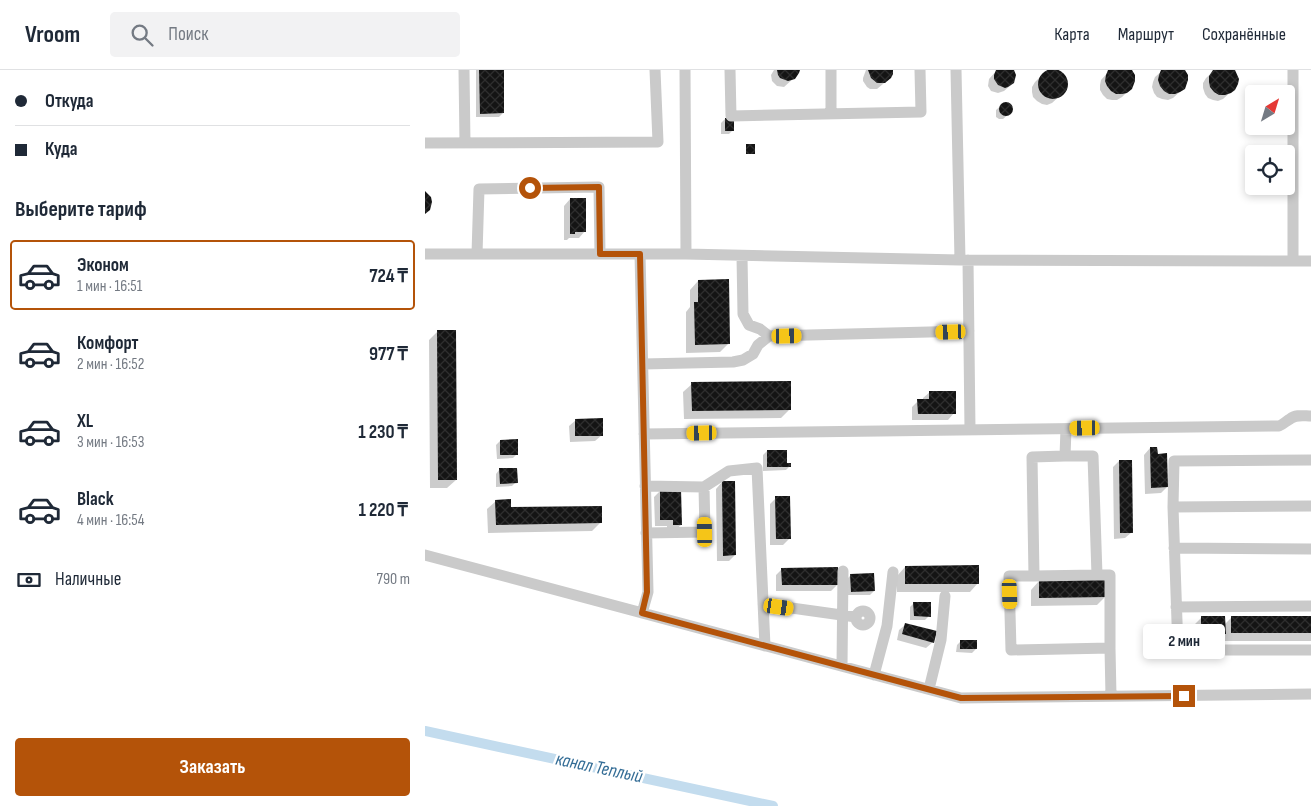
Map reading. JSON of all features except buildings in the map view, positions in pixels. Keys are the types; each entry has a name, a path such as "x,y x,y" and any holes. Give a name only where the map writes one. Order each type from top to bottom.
{"lane":[{"path":"463,70 465,143"},
{"path":"425,143 658,142 655,70"},
{"path":"685,70 686,254"},
{"path":"730,70 731,116 921,112 920,70"},
{"path":"831,70 831,113"},
{"path":"956,70 969,331 970,430"},
{"path":"1293,70 1293,261"},
{"path":"477,254 479,189 599,187 600,254"},
{"path":"425,254 686,254 964,260 1311,261"},
{"path":"640,254 647,592 642,613"},
{"path":"741,256 743,314 749,325 760,329 769,336"},
{"path":"643,364 733,362 743,360 753,354 758,345 769,336 969,331"},
{"path":"644,434 1279,426 1297,416 1311,416"},
{"path":"1065,456 1066,428"},
{"path":"1034,576 1032,457 1065,456 1093,456 1097,575"},
{"path":"1311,460 1174,461 1173,507 1178,650 1311,650"},
{"path":"645,486 704,487 729,471 757,468 765,646"},
{"path":"646,533 705,532 704,487"},
{"path":"1173,507 1311,506"},
{"path":"1174,548 1311,549"},
{"path":"425,555 961,698 1311,694"},
{"path":"842,666 843,571"},
{"path":"874,675 887,626 893,572"},
{"path":"1110,648 1011,650 1009,576 1110,576 1111,696"},
{"path":"929,689 941,640 945,596"},
{"path":"763,604 856,617"},
{"path":"1176,607 1311,606"}],"waterway":[{"name":"канал Теплый","path":"425,731 773,806"}],"route":[{"path":"530,188 599,187 600,254 640,254 647,592 642,613 961,698 1184,696"}]}
